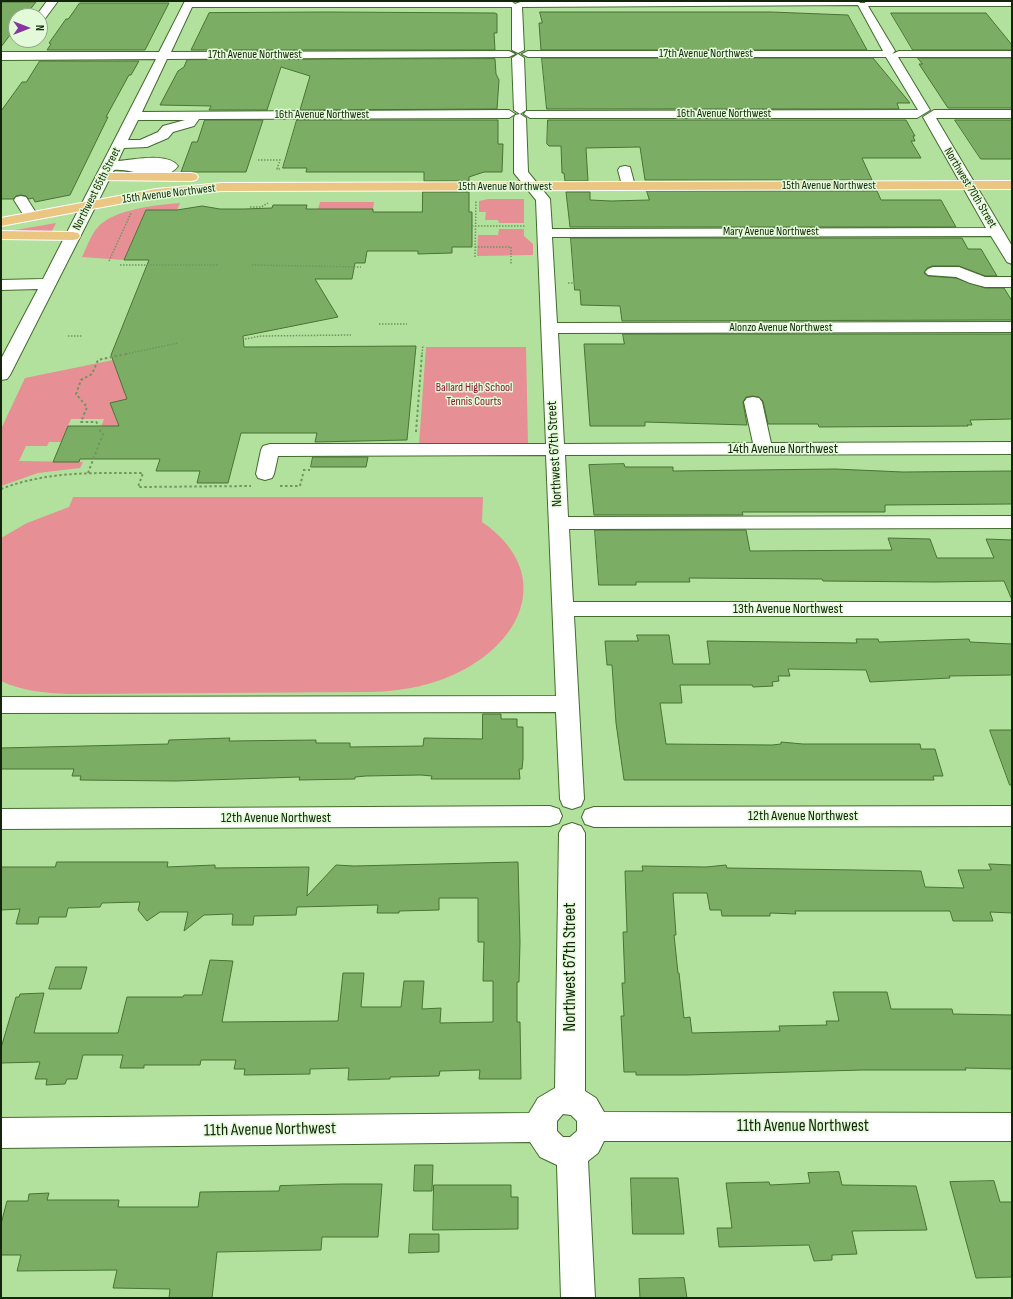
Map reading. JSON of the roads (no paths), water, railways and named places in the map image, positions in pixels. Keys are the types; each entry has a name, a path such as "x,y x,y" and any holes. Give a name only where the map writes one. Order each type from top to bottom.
{"main road":[{"path":"106,172 198,177 222,187"},
{"name":"15th Avenue Northwest","path":"1,222 172,191 222,187 1012,185"},
{"path":"1,235 73,236"}],"street":[{"path":"190,3 517,5 591,2 1012,3"},
{"name":"Northwest 65th Street","path":"1,375 106,172 190,3"},
{"name":"Northwest 70th Street","path":"862,3 1012,260"},
{"name":"Northwest 67th Street","path":"517,5 521,173 543,199 572,799"},
{"path":"5,67 7,56 16,48"},
{"name":"17th Avenue Northwest","path":"7,56 1012,54"},
{"name":"16th Avenue Northwest","path":"134,116 1012,114"},
{"path":"120,144 142,144 163,135 168,129 192,121 195,115"},
{"path":"129,165 142,144"},
{"path":"106,172 129,165 163,163 171,166 163,174"},
{"path":"957,167 975,167"},
{"path":"625,170 628,186"},
{"path":"21,200 32,216"},
{"path":"955,218 963,232"},
{"name":"Mary Avenue Northwest","path":"545,233 842,226 963,232 996,232"},
{"path":"933,272 959,272 976,280 985,282 1012,282"},
{"path":"1,285 48,284"},
{"name":"Alonzo Avenue Northwest","path":"549,328 1012,327"},
{"path":"753,402 763,449"},
{"name":"14th Avenue Northwest","path":"265,482 270,450 1012,448"},
{"path":"558,523 1012,522"},
{"name":"13th Avenue Northwest","path":"563,609 1012,609"},
{"path":"1,705 567,704"},
{"path":"572,799 588,804 592,809 594,817 591,826 586,830 572,833 558,829 550,816 552,808 556,804 562,800 572,799"},
{"name":"12th Avenue Northwest","path":"1,819 550,816"},
{"name":"12th Avenue Northwest","path":"594,817 1012,816"},
{"name":"Northwest 67th Street","path":"570,1101 572,833"},
{"path":"570,1101 581,1104 588,1110 594,1126 588,1143 581,1148 572,1151 562,1151 553,1148 546,1142 542,1135 540,1119 549,1106 556,1102 570,1101"},
{"name":"11th Avenue Northwest","path":"594,1126 1012,1127"},
{"name":"11th Avenue Northwest","path":"1,1133 540,1127"},
{"path":"572,1151 578,1298"}],"park label":[{"name":"Ballard High School Tennis Courts","path":"474,395"}]}
